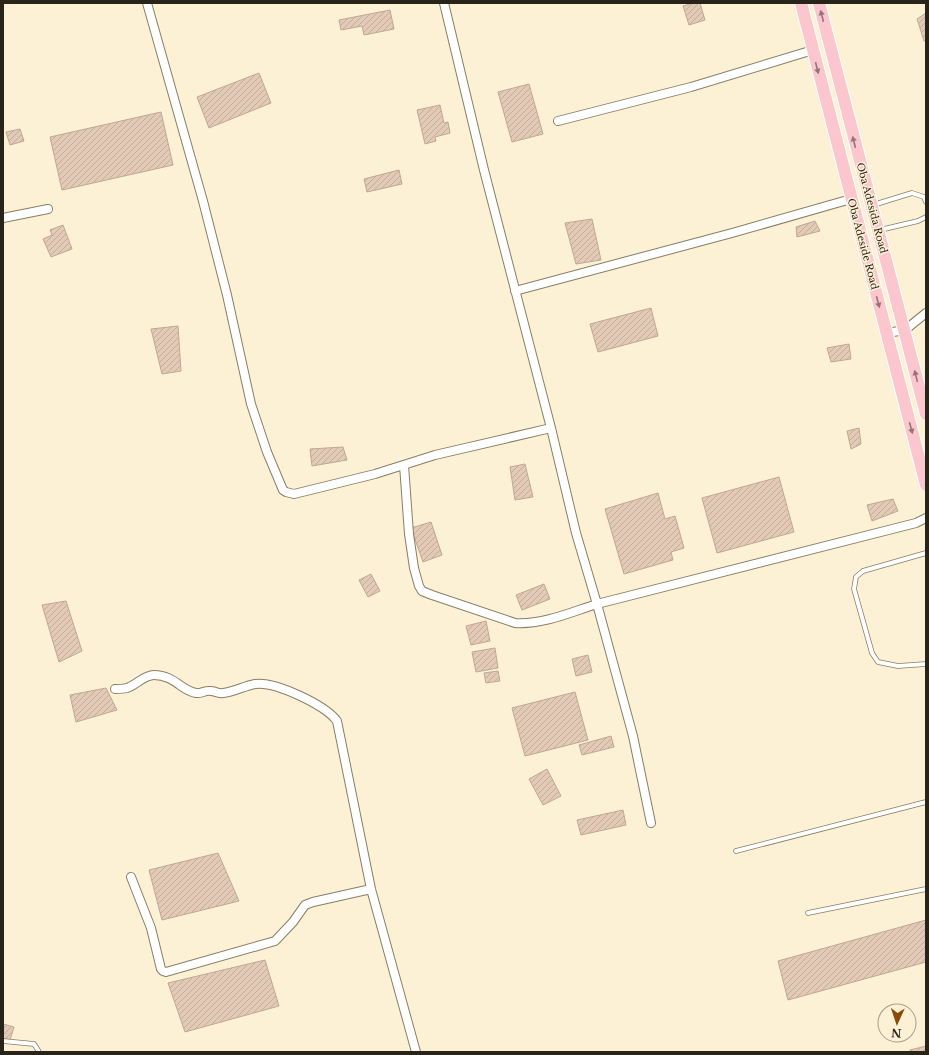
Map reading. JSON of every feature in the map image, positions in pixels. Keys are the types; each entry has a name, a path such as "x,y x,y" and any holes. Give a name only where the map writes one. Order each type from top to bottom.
{"main road":[{"name":"Oba Adeside Road","path":"801,3 926,485"},
{"name":"Oba Adesida Road","path":"819,3 926,414"}],"street":[{"path":"147,3 206,215 228,302 251,404 267,452 283,490 294,494 375,474 435,455 551,428"},
{"path":"444,3 484,170 551,428 576,533 633,736 652,824"},
{"path":"558,121 691,87 813,50"},
{"path":"515,291 572,274 732,233 851,199"},
{"path":"3,218 48,209"},
{"path":"886,333 905,330 926,313"},
{"path":"404,465 409,534 414,568 419,586 422,590 432,595 515,623 525,624 546,619 597,604 916,523 926,518"},
{"path":"916,523 926,525"},
{"path":"115,689 126,688 146,677 154,675 170,678 189,691 196,693 210,691 224,693 257,684 287,691 321,707 332,715 337,721 371,889 416,1052"},
{"path":"131,876 151,928 161,969 166,972 275,941 293,922 305,905 371,889"}],"lane":[{"path":"871,206 912,193 924,196 926,202"},
{"path":"878,231 918,221 926,217"},
{"path":"926,553 863,570 856,577 854,589 872,652 878,662 898,666 926,664"},
{"path":"736,851 926,802"},
{"path":"808,913 926,889"},
{"path":"3,1041 34,1044 39,1052"}],"building":[{"path":"693,3 700,3 705,20 689,25 683,6"},
{"path":"390,10 394,29 364,35 362,26 341,30 339,20"},
{"path":"926,13 926,41 924,41 917,19"},
{"path":"259,73 271,103 209,128 197,97"},
{"path":"529,84 543,134 512,142 498,92"},
{"path":"440,105 444,123 448,122 450,133 435,137 436,141 425,144 417,110"},
{"path":"161,112 173,165 62,190 50,137"},
{"path":"20,129 24,141 10,145 6,132"},
{"path":"399,170 402,184 367,192 364,179"},
{"path":"592,219 601,260 576,264 565,223"},
{"path":"815,221 820,231 797,237 796,227"},
{"path":"63,225 72,249 51,257 43,239 52,235 50,230"},
{"path":"651,308 658,336 598,352 590,324"},
{"path":"178,326 181,371 162,374 151,329"},
{"path":"849,344 851,359 831,362 827,348"},
{"path":"859,428 861,444 851,449 847,431"},
{"path":"343,447 347,460 312,466 310,449"},
{"path":"525,464 533,497 515,500 510,467"},
{"path":"779,477 794,532 717,553 702,498"},
{"path":"658,493 665,519 675,516 684,548 671,552 673,560 624,574 605,509"},
{"path":"893,499 898,511 872,521 867,505"},
{"path":"431,522 442,555 423,562 411,528"},
{"path":"371,574 380,591 368,597 359,580"},
{"path":"544,584 550,599 522,610 516,595"},
{"path":"66,601 82,651 59,662 42,605"},
{"path":"486,621 490,641 471,645 466,626"},
{"path":"495,648 498,668 476,672 472,652"},
{"path":"588,655 592,672 576,676 572,659"},
{"path":"498,671 500,681 486,683 484,673"},
{"path":"106,688 117,710 76,722 70,695"},
{"path":"575,692 588,740 525,756 512,708"},
{"path":"611,736 614,747 582,755 579,745"},
{"path":"547,769 561,796 543,805 529,779"},
{"path":"623,810 626,825 581,835 577,820"},
{"path":"218,853 239,901 162,920 149,870"},
{"path":"926,920 926,962 788,1000 778,961"},
{"path":"265,960 279,1006 185,1032 168,983"},
{"path":"3,1024 14,1027 10,1040 3,1039"},
{"path":"926,1046 926,1052 910,1052 910,1050"}]}
